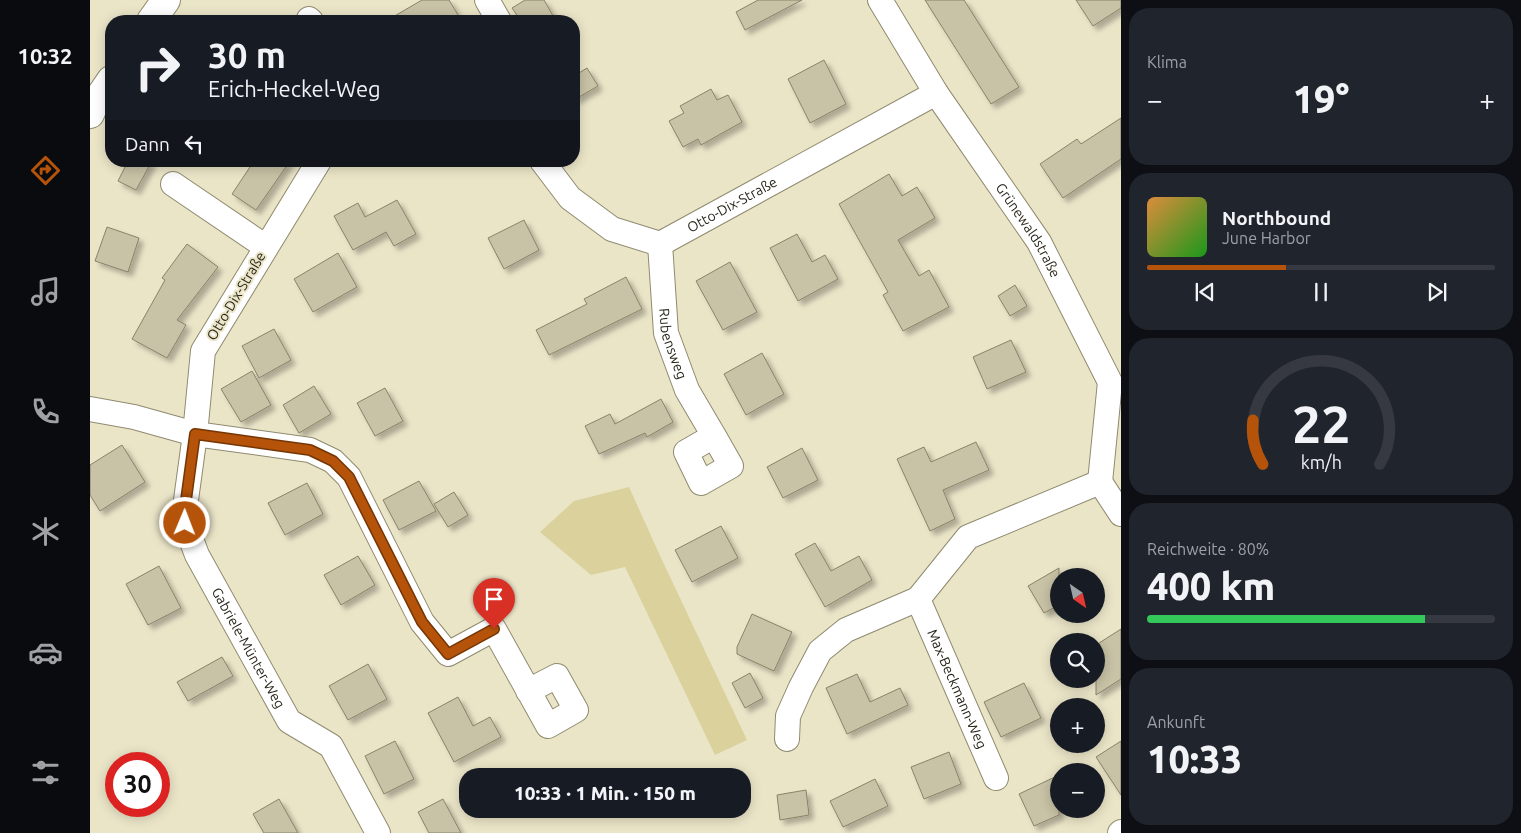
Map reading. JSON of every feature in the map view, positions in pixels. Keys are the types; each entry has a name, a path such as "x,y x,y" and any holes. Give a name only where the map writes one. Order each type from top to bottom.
{"street":[{"path":"155,15 166,0"},
{"path":"487,0 496,15"},
{"name":"Grünewaldstraße","path":"880,0 936,93 1039,242 1116,379 1100,482"},
{"path":"90,114 105,89"},
{"name":"Otto-Dix-Straße","path":"660,244 936,93"},
{"name":"Otto-Dix-Straße","path":"195,434 202,351 315,167"},
{"path":"547,167 570,198 612,229 660,244"},
{"name":"Otto-Dix-Straße","path":"173,184 266,247"},
{"name":"Rubensweg","path":"660,244 666,333 687,390 714,436"},
{"path":"90,409 134,417 195,434 310,450 333,461 349,477 422,622 448,654 494,629 528,691"},
{"name":"Gabriele-Münter-Weg","path":"195,434 186,500 185,523 197,555 289,721 331,746 378,833"},
{"path":"787,740 788,716 820,651 846,630 918,599 968,537 1100,482 1121,514"},
{"name":"Max-Beckmann-Weg","path":"918,599 996,778"}],"shaded area":[{"path":"629,487 747,740 715,755 625,567 591,575 540,532 574,501"}],"building":[{"path":"422,0 449,0 458,15 396,15"},
{"path":"525,0 544,0 553,15 517,15 512,8"},
{"path":"758,0 802,0 745,30 736,12"},
{"path":"925,0 964,0 1019,87 991,104"},
{"path":"1076,0 1121,0 1121,8 1093,26"},
{"path":"824,60 846,104 810,123 788,79"},
{"path":"587,68 598,86 580,96 580,72"},
{"path":"711,89 717,100 728,95 742,122 701,145 698,139 683,147 669,121 684,113 680,106"},
{"path":"1121,118 1121,159 1063,198 1040,164 1077,139 1081,144"},
{"path":"125,167 149,167 136,190 118,181"},
{"path":"250,167 286,167 256,210 232,194"},
{"path":"889,174 902,196 917,187 935,218 898,240 919,276 929,270 949,307 903,331 883,295 888,292 839,204"},
{"path":"397,200 416,234 394,246 386,232 353,250 334,216 358,203 365,217"},
{"path":"524,220 539,250 504,269 488,238"},
{"path":"107,227 139,238 128,272 95,261"},
{"path":"797,234 812,262 825,255 838,279 798,301 770,248"},
{"path":"187,244 218,267 177,320 186,325 167,358 132,339 165,280 162,278"},
{"path":"338,253 357,287 313,312 294,279"},
{"path":"730,262 757,312 723,330 696,281"},
{"path":"626,277 642,309 549,355 536,330 587,304 584,299"},
{"path":"1015,285 1027,306 1010,316 998,296"},
{"path":"274,329 291,360 259,378 242,346"},
{"path":"1011,340 1026,372 987,389 973,357"},
{"path":"762,353 784,394 746,415 724,374"},
{"path":"252,371 271,405 241,422 221,389"},
{"path":"314,386 331,414 299,433 283,405"},
{"path":"385,388 403,421 375,436 357,403"},
{"path":"661,399 673,422 647,437 645,433 599,454 585,426 610,414 615,424"},
{"path":"976,442 989,470 943,490 955,519 930,531 897,459 924,447 931,462"},
{"path":"122,445 145,482 100,511 90,495 90,465"},
{"path":"802,448 818,480 783,498 767,467"},
{"path":"419,481 436,511 399,530 383,500"},
{"path":"307,483 323,514 285,535 268,503"},
{"path":"454,492 468,515 448,527 434,504"},
{"path":"721,526 738,558 692,582 675,550"},
{"path":"815,543 831,571 859,556 872,580 825,607 795,554"},
{"path":"358,556 375,585 341,605 324,575"},
{"path":"159,566 181,608 148,625 126,584"},
{"path":"1050,573 1050,610 1044,613 1028,586"},
{"path":"752,614 792,632 774,671 737,654 737,647"},
{"path":"1121,629 1121,679 1096,695 1096,688 1105,688 1105,639"},
{"path":"222,657 233,676 188,701 177,682"},
{"path":"368,664 387,699 348,720 329,686"},
{"path":"750,673 763,698 745,708 732,683"},
{"path":"857,674 870,702 900,688 908,705 847,734 826,688"},
{"path":"1024,683 1041,718 1001,737 984,702"},
{"path":"458,697 473,726 490,717 501,737 454,762 428,713"},
{"path":"395,741 414,779 384,794 365,756"},
{"path":"1121,741 1121,795 1105,771 1105,763 1100,763 1096,757"},
{"path":"949,752 961,784 924,799 911,767"},
{"path":"875,779 888,806 843,827 830,801"},
{"path":"1050,779 1050,818 1052,818 1034,826 1019,794"},
{"path":"806,790 809,815 780,820 777,795"},
{"path":"279,799 298,833 264,833 253,814"},
{"path":"443,799 461,833 429,833 418,812"}],"route":[{"path":"185,523 186,500 195,434 310,450 333,461 349,477 422,622 448,654 494,629"}]}
